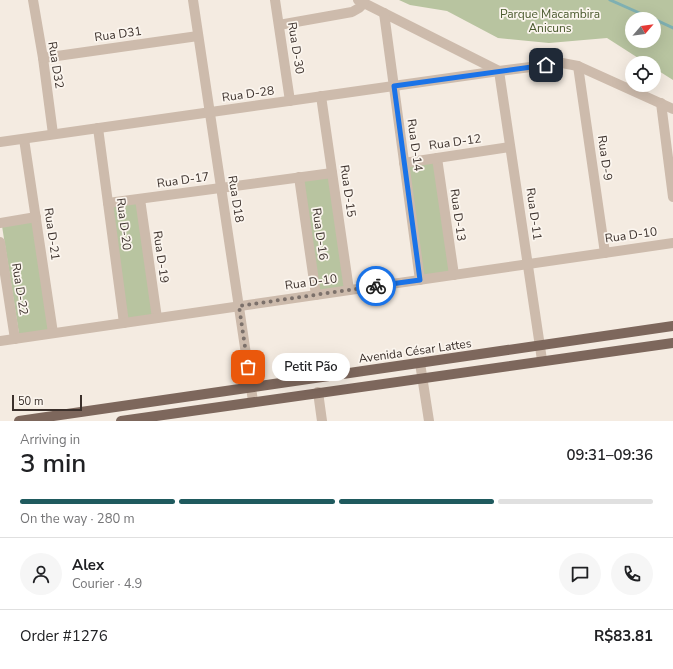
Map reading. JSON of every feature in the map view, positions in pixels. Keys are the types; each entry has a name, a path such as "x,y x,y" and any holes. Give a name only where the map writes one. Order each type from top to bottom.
{"main road":[{"name":"Avenida César Lattes","path":"19,421 46,419 251,387 673,326"},
{"path":"121,421 542,360 673,343"}],"street":[{"name":"Rua D32","path":"33,0 43,58 53,134"},
{"name":"Rua D18","path":"192,0 254,401"},
{"name":"Rua D-30","path":"275,0 290,101"},
{"path":"279,25 352,12 359,8 361,2 499,71"},
{"name":"Rua D-14","path":"384,13 420,280"},
{"name":"Rua D31","path":"43,58 198,36"},
{"name":"Rua D-28","path":"0,142 562,63 578,66 673,109"},
{"name":"Rua D-9","path":"578,66 605,252"},
{"name":"Rua D-11","path":"499,71 542,360"},
{"name":"Rua D-15","path":"321,96 349,290"},
{"path":"661,103 671,168 673,197"},
{"name":"Rua D-20","path":"98,128 124,323"},
{"name":"Rua D-21","path":"24,139 53,333"},
{"name":"Rua D-12","path":"404,163 510,147"},
{"name":"Rua D-13","path":"437,158 454,275"},
{"name":"Rua D-17","path":"108,203 332,173"},
{"name":"Rua D-16","path":"299,177 316,295"},
{"name":"Rua D-19","path":"140,199 157,318"},
{"path":"0,223 36,218"},
{"name":"Rua D-22","path":"0,242 15,339"},
{"name":"Rua D-10","path":"0,341 673,242"},
{"path":"420,363 429,421"},
{"path":"318,392 322,421"}],"green space":[{"name":"Parque Macambira Anicuns","path":"399,0 673,0 673,80 661,72 661,56 635,56 607,38 549,43 498,38 447,11 410,5"},
{"path":"436,161 452,273 422,276 406,167"},
{"path":"330,175 348,288 317,293 301,180"},
{"path":"139,201 154,316 125,320 111,205"},
{"path":"34,221 50,330 19,334 2,226"}],"waterway":[{"path":"610,0 637,12"},
{"path":"661,22 673,28"}],"way so far":[{"path":"248,367 239,306 376,286"}],"place":[{"name":"Petit Pão","path":"248,367"}],"route":[{"path":"376,286 420,280 394,86 546,65"}]}
